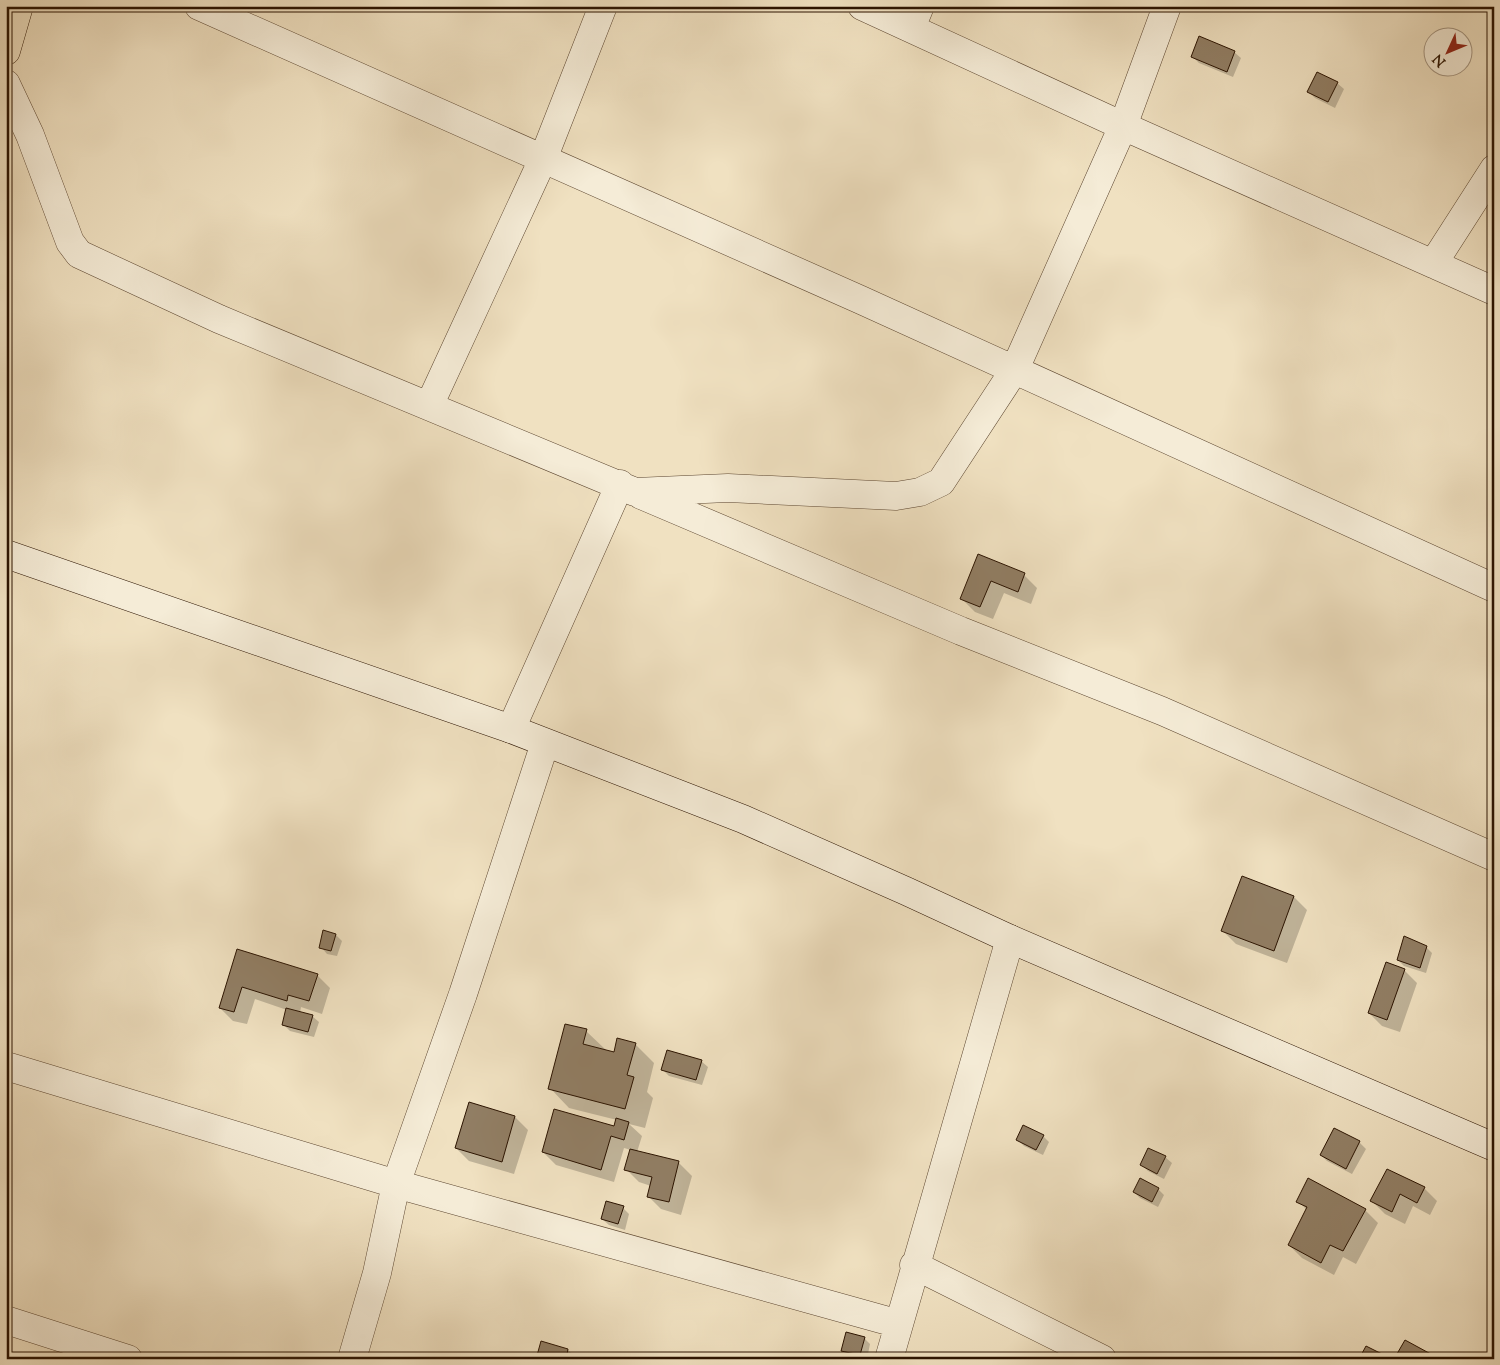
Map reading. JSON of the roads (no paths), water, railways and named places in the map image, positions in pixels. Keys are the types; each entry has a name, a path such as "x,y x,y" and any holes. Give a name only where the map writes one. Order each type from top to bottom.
{"highway":[{"path":"6,50 19,6"}],"street":[{"path":"198,6 543,158 1494,588"},
{"path":"429,406 543,158 603,6"},
{"path":"862,6 916,17 1124,126 1494,291"},
{"path":"628,488 728,488 896,496 920,492 941,482 1015,370 1124,126 1167,6"},
{"path":"6,84 30,135 70,242 79,254 219,319 628,488 961,630 1162,711 1494,856"},
{"path":"1432,264 1494,169"},
{"path":"511,729 628,488"},
{"path":"6,554 511,729 743,819 906,890 1010,939 1494,1147"},
{"path":"352,1359 377,1273 396,1184 463,994 545,743"},
{"path":"889,1359 914,1265 1010,939"},
{"path":"6,1066 396,1184 899,1324"},
{"path":"914,1265 1102,1359"},
{"path":"6,1320 128,1359"}]}
